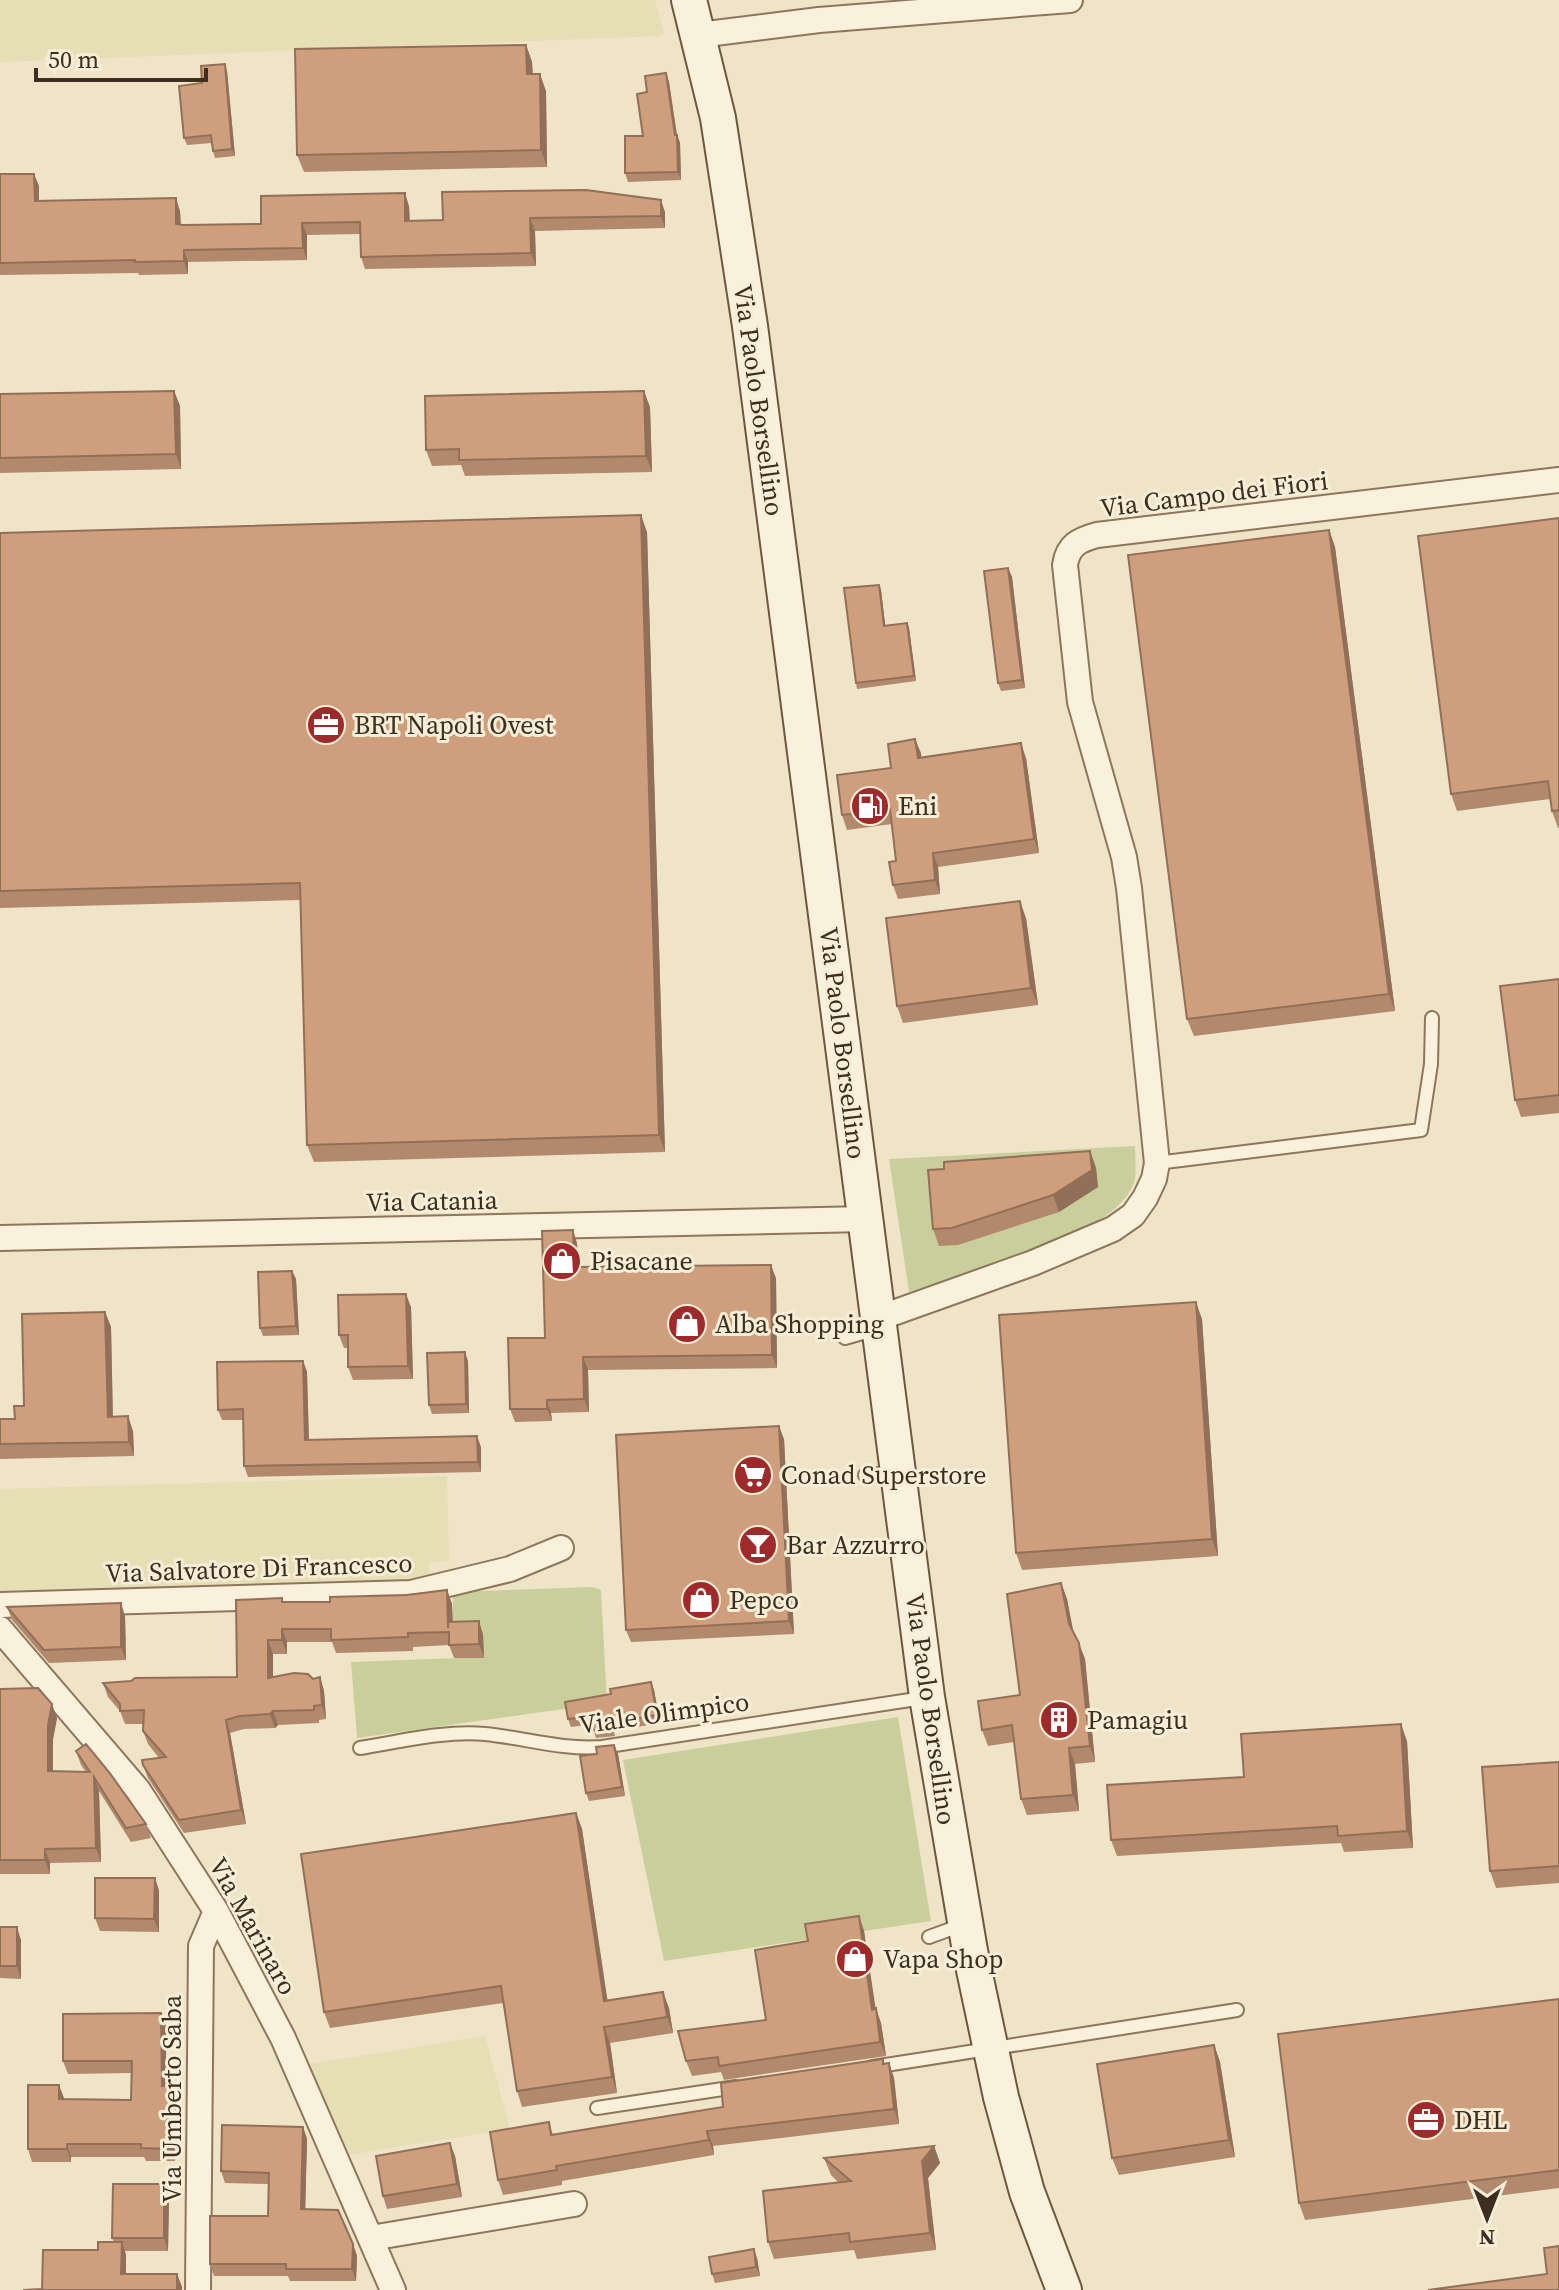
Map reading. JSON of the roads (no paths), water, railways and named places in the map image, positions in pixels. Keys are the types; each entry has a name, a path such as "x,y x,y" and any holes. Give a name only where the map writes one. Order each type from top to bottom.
{"main road":[{"name":"Via Paolo Borsellino","path":"689,0 718,118 750,326 880,1324 882,1474 927,1697 965,1924 991,2050 1019,2167 1064,2290"}],"street":[{"path":"699,35 819,20 1070,0"},
{"name":"Via Campo dei Fiori","path":"880,1324 1113,1229 1133,1215 1154,1179 1157,1163 1127,867 1080,702 1065,565 1071,548 1076,542 1097,535 1559,480"},
{"name":"Via Catania","path":"0,1238 866,1219"},
{"name":"Via Salvatore Di Francesco","path":"0,1605 411,1593 510,1569 561,1548"},
{"name":"Via Marinaro","path":"0,1629 138,1790 216,1911 283,2038 393,2290"},
{"name":"Via Umberto Saba","path":"198,2290 201,1946 216,1911"},
{"path":"371,2238 574,2204"}],"lane":[{"path":"1157,1163 1421,1130 1431,1064 1432,1018"},
{"path":"845,1338 880,1324"},
{"name":"Viale Olimpico","path":"360,1748 464,1733 558,1747 602,1747 927,1697"},
{"path":"929,1937 965,1924"},
{"path":"865,2068 1237,2010"},
{"path":"597,2108 754,2084"}],"place":[{"name":"BRT Napoli Ovest","path":"326,725"},
{"name":"Eni","path":"870,806"},
{"name":"Pisacane","path":"562,1261"},
{"name":"Alba Shopping","path":"687,1324"},
{"name":"Conad Superstore","path":"753,1475"},
{"name":"Bar Azzurro","path":"758,1545"},
{"name":"Pepco","path":"701,1600"},
{"name":"Pamagiu","path":"1059,1720"},
{"name":"Vapa Shop","path":"855,1959"},
{"name":"DHL","path":"1426,2120"}]}
